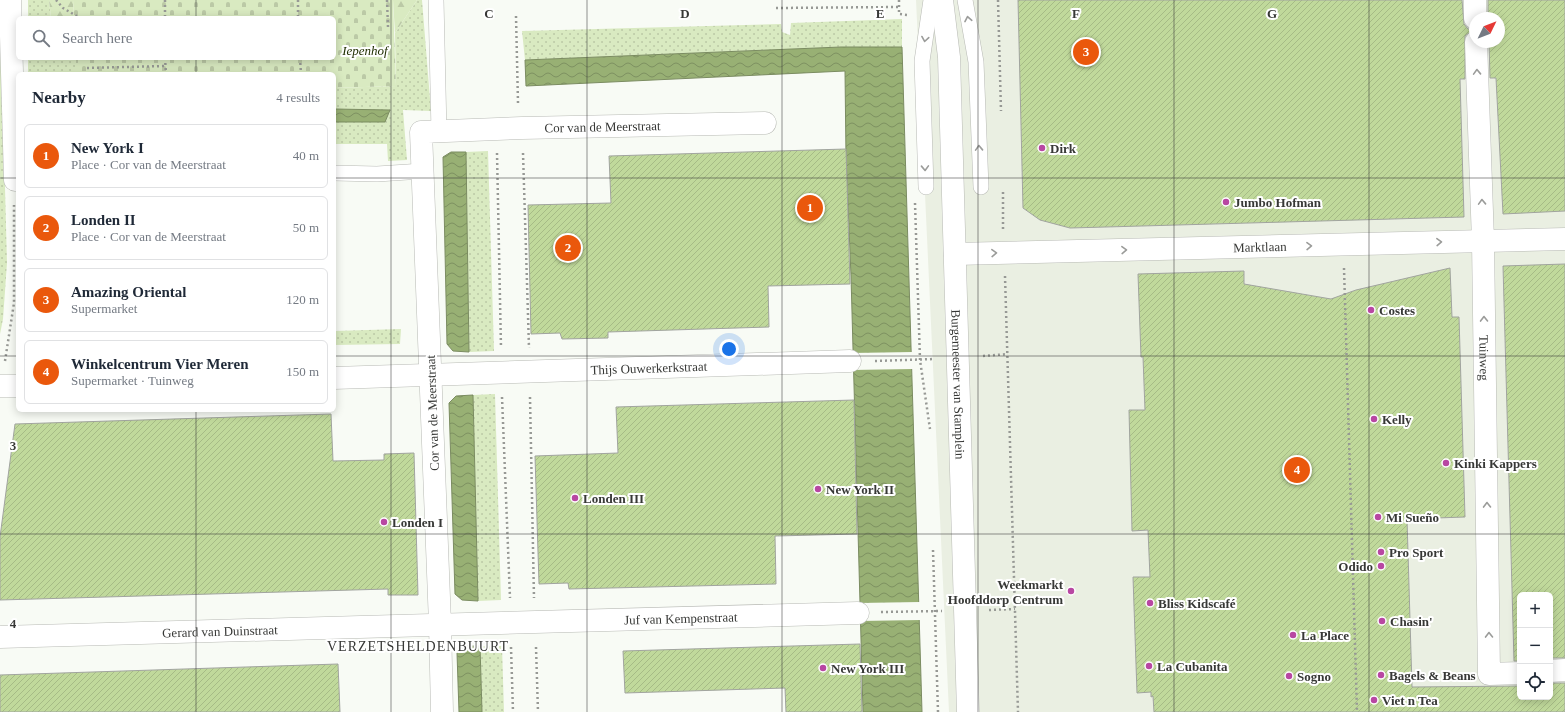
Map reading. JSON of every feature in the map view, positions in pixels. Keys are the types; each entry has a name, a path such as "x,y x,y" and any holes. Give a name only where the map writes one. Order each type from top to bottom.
{"street":[{"path":"10,0 16,154"},
{"name":"Burgemeester van Stamplein","path":"942,0 950,57"},
{"name":"Burgemeester van Stamplein","path":"955,0 950,57 968,712"},
{"path":"1475,0 1476,12"},
{"name":"Tuinweg","path":"1476,48 1483,241 1489,674 1517,673"},
{"name":"Cor van de Meerstraat","path":"442,712 421,132 520,128 765,123"},
{"name":"Marktlaan","path":"955,254 1343,246 1565,239"},
{"name":"Thijs Ouwerkerkstraat","path":"336,378 850,361"},
{"name":"Juf van Kempenstraat","path":"440,624 858,613"},
{"name":"Gerard van Duinstraat","path":"0,637 440,624"},
{"path":"1553,671 1565,670"}],"lane":[{"path":"436,0 439,132"},
{"path":"926,187 922,60 931,0"},
{"path":"965,0 976,62 981,187"},
{"path":"336,173 377,174 423,171"}],"path":[{"path":"56,0 63,8 77,16"},
{"path":"165,0 165,16"},
{"path":"298,0 298,16"},
{"path":"388,0 388,27"},
{"path":"776,8 899,7"},
{"path":"516,16 529,371 538,712"},
{"path":"166,60 166,72"},
{"path":"300,60 301,72"},
{"path":"86,68 165,66"},
{"path":"496,130 513,712"},
{"path":"10,386 16,221"},
{"path":"1343,246 1357,712"},
{"path":"1004,253 1018,712"},
{"path":"850,361 914,360"},
{"path":"920,360 930,429"},
{"path":"933,550 938,712"},
{"path":"858,613 922,611"}],"shaded area":[{"path":"916,0 1565,0 1565,712 949,712"}],"green space":[{"path":"0,0 7,263 3,319 0,334"},
{"path":"28,0 49,0 51,16 28,16"},
{"path":"49,0 73,0 74,16 51,16"},
{"name":"Iepenhof","path":"73,0 393,0 396,86 336,88 336,72 76,72 76,60 336,60 336,16 74,16"},
{"path":"393,0 417,0 395,33"},
{"path":"417,0 422,0 431,111 403,110 407,160 388,161 387,144 336,144 336,88 396,86 395,33"},
{"path":"902,19 902,47 841,47 525,60 522,31 781,24 782,32 790,35 791,23"},
{"path":"28,60 76,60 76,72 28,72"},
{"path":"488,151 494,351 469,352 466,152"},
{"path":"401,329 400,344 336,345 336,331"},
{"path":"495,394 501,600 478,601 473,395"},
{"path":"480,646 502,646 504,712 482,712"}],"water":[{"path":"841,47 902,47 922,712 863,712 851,276 846,157 845,71 526,86 525,60"},
{"path":"336,109 390,110 385,122 336,122"},
{"path":"451,152 466,152 469,352 453,351 447,344 443,157"},
{"path":"473,395 478,601 462,600 455,594 449,403 456,396"},
{"path":"464,646 480,646 482,712 459,712 457,653"}],"pier":[{"path":"913,352 913,369 851,370 851,353"},
{"path":"920,602 921,620 859,621 858,603"}],"building":[{"path":"1018,0 1462,0 1464,24 1469,29 1469,33 1465,36 1465,79 1460,79 1464,217 1070,228 1040,220 1023,208"},
{"path":"1488,0 1565,0 1565,211 1503,214 1496,78 1490,78 1489,48 1505,48 1505,12 1488,12"},
{"path":"846,149 850,284 768,286 769,327 608,332 608,338 562,339 560,333 531,334 528,205 611,203 609,156"},
{"path":"1565,264 1565,658 1553,658 1553,592 1517,592 1517,661 1514,661 1503,266"},
{"path":"1450,268 1452,317 1459,317 1465,517 1407,519 1412,687 1517,686 1517,700 1553,700 1553,683 1565,683 1565,712 1154,712 1153,696 1151,697 1151,692 1137,693 1133,577 1150,577 1148,530 1132,531 1129,410 1145,410 1143,357 1141,357 1138,274 1244,271 1244,284 1331,299 1356,290"},
{"path":"854,400 857,534 775,536 776,584 569,589 568,583 539,584 535,456 618,453 616,407"},
{"path":"331,414 333,461 384,460 384,454 414,453 418,595 388,595 388,589 0,600 0,537 15,424"},
{"path":"860,644 862,712 786,712 785,688 625,693 623,651"},
{"path":"338,664 340,712 0,712 0,675"}],"place":[{"name":"Amazing Oriental","path":"1086,52"},
{"name":"Dirk","path":"1042,148"},
{"name":"Jumbo Hofman","path":"1226,202"},
{"name":"New York I","path":"810,208"},
{"name":"Londen II","path":"568,248"},
{"name":"Costes","path":"1371,310"},
{"name":"Kelly","path":"1374,419"},
{"name":"Kinki Kappers","path":"1446,463"},
{"name":"Winkelcentrum Vier Meren","path":"1297,470"},
{"name":"New York II","path":"818,489"},
{"name":"Londen III","path":"575,498"},
{"name":"Mi Sueño","path":"1378,517"},
{"name":"Londen I","path":"384,522"},
{"name":"Pro Sport","path":"1381,552"},
{"name":"Odido","path":"1381,566"},
{"name":"Weekmarkt Hoofddorp Centrum","path":"1071,591"},
{"name":"Bliss Kidscafé","path":"1150,603"},
{"name":"Chasin'","path":"1382,621"},
{"name":"La Place","path":"1293,635"},
{"name":"La Cubanita","path":"1149,666"},
{"name":"New York III","path":"823,668"},
{"name":"Bagels & Beans","path":"1381,675"},
{"name":"Sogno","path":"1289,676"},
{"name":"Viet n Tea","path":"1374,700"}],"district":[{"name":"VERZETSHELDENBUURT","path":"418,646"}]}
